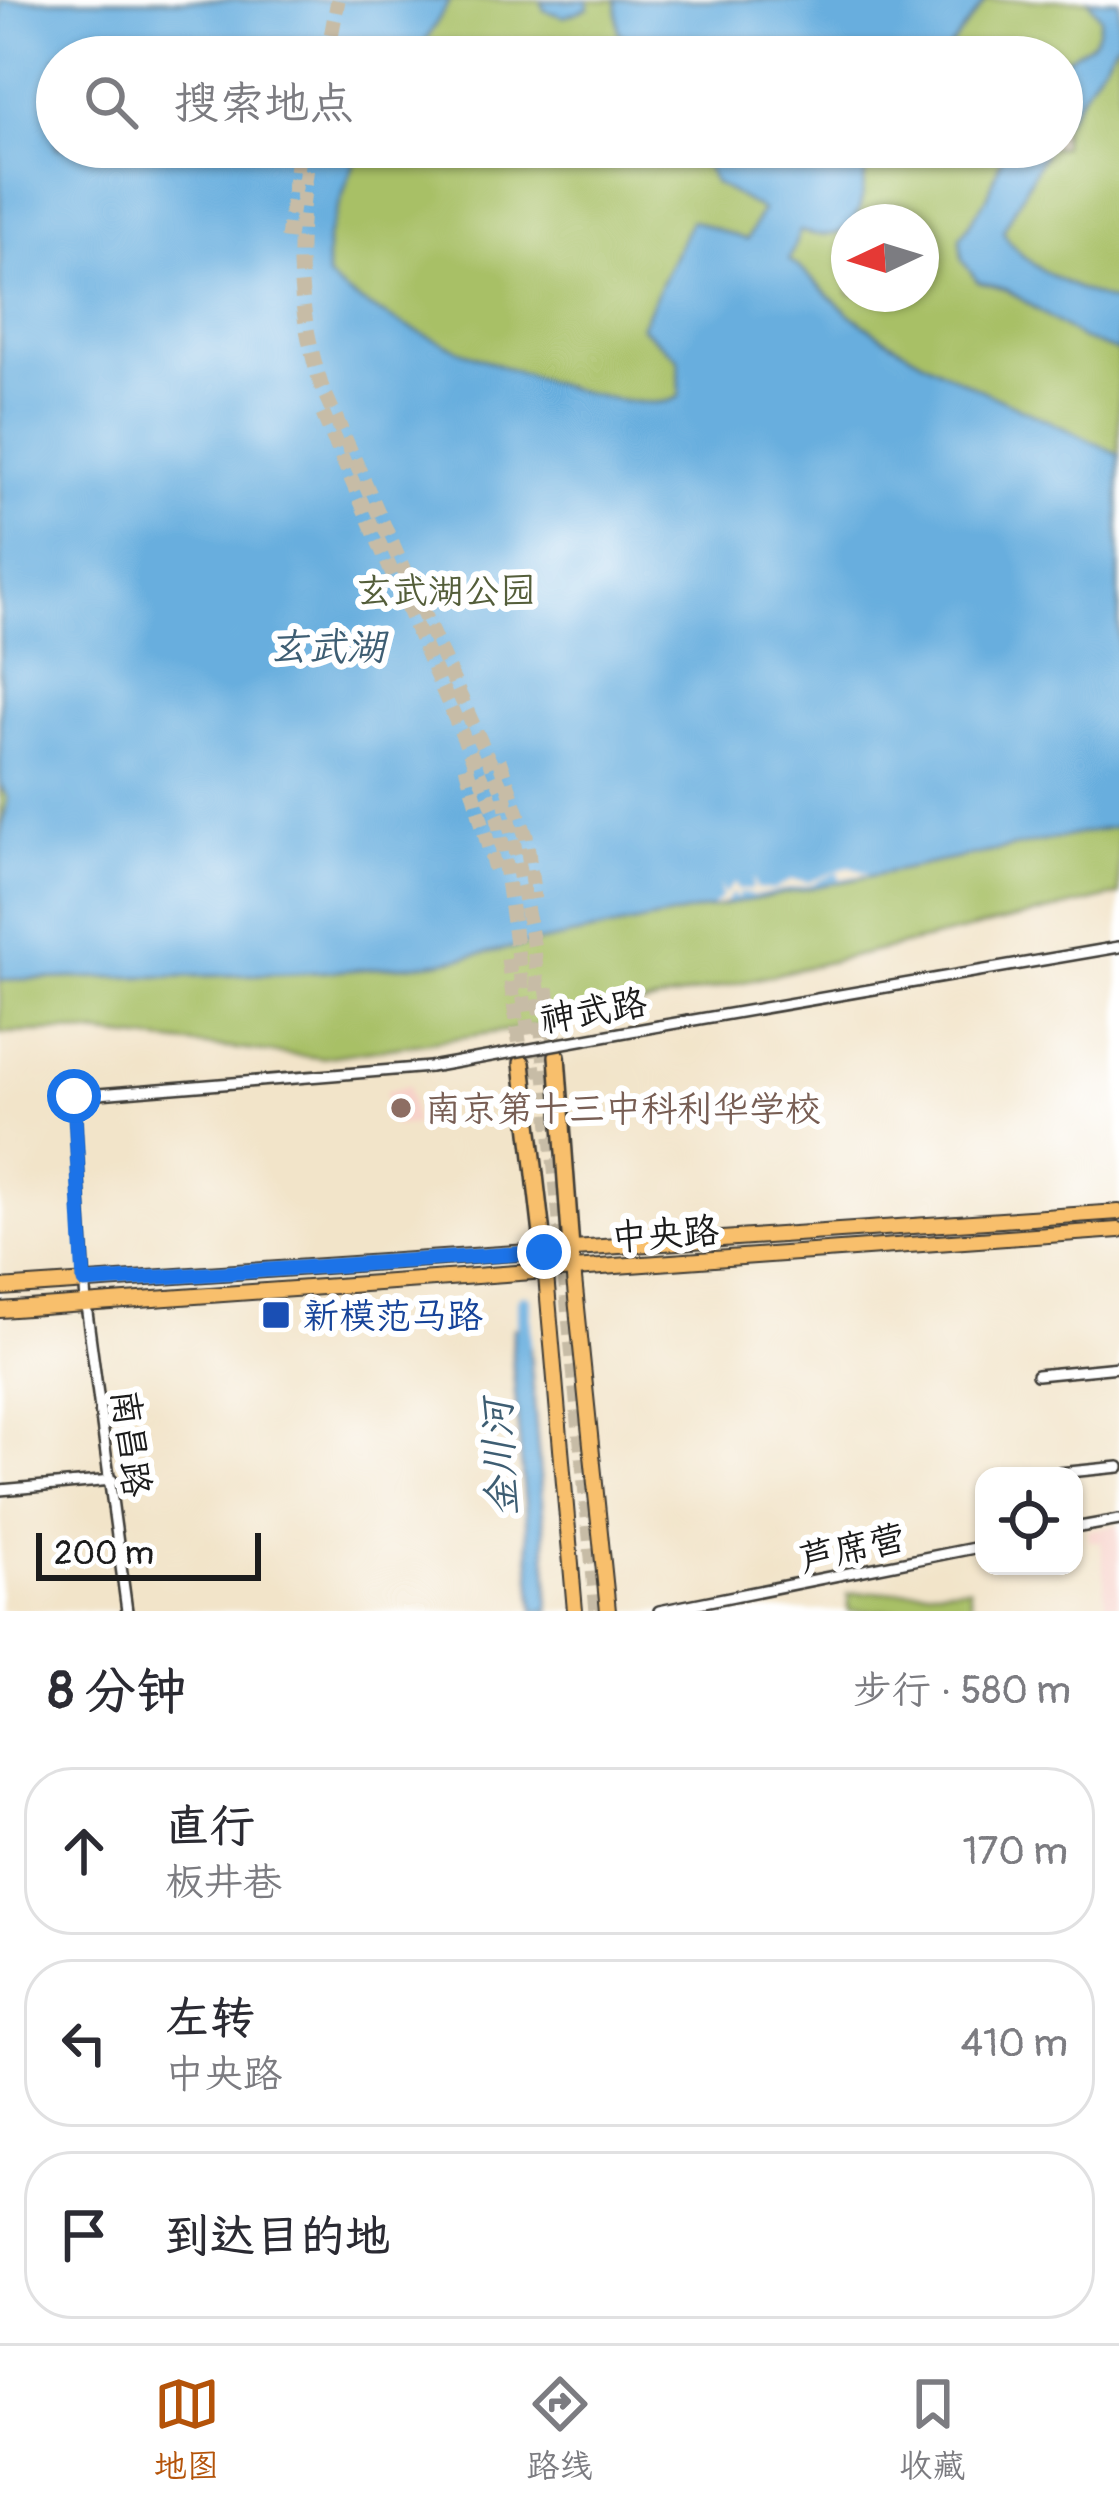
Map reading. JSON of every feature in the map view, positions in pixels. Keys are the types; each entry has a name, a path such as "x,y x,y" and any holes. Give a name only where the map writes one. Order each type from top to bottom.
{"highway":[{"path":"557,1056 571,1249"},
{"path":"522,1063 544,1252"},
{"path":"539,1214 571,1210"}],"main road":[{"name":"中央路","path":"0,1288 1119,1213"},
{"name":"中央路","path":"0,1310 1119,1230"},
{"path":"571,1249 608,1611"},
{"path":"544,1252 575,1611"},
{"path":"551,1325 558,1314 578,1314"}],"street":[{"name":"神武路","path":"74,1096 430,1066 1119,947"},
{"name":"南昌路","path":"74,1096 86,1305 127,1611"},
{"path":"1037,1375 1119,1367"},
{"path":"1083,1471 1119,1467"},
{"path":"0,1490 112,1480"},
{"path":"1083,1526 1119,1520"},
{"name":"芦席营","path":"659,1611 975,1548"}],"shaded area":[{"name":"南京第十三中科利华学校","path":"409,1086 415,1124 393,1126 385,1092"},
{"path":"1119,1525 1119,1604 1106,1605 1101,1541 1089,1541 1088,1530"}],"green space":[{"name":"玄武湖","path":"0,0 1119,0 1119,895 578,1020 321,1058 66,1031 0,1033"},
{"path":"969,1587 972,1611 849,1611 848,1594"}],"water":[{"name":"玄武湖","path":"0,0 450,0 429,36 36,36 36,168 352,168 327,239 327,276 351,295 443,343 558,385 611,398 653,403 680,396 679,359 641,327 691,220 747,240 762,210 714,183 707,168 867,168 860,204 831,204 831,234 800,231 789,260 831,297 831,312 848,312 909,353 1119,455 1119,826 441,962 276,974 0,980 0,837 8,798 0,784"},
{"path":"588,0 588,8 564,17 544,10 541,1"},
{"path":"616,0 986,0 959,36 619,33"},
{"path":"1088,0 1119,0 1119,39 1083,93 1083,48 1095,37 1101,17"},
{"path":"998,168 1036,168 1003,231 1038,267 1119,304 1119,352 1084,340 1007,290 978,282 962,260 960,238 988,196"},
{"path":"528,1326 549,1611 534,1611 512,1357 513,1329"}],"pier":[{"path":"850,866 869,874 840,879 838,872 809,885 754,896 739,892 737,900 732,893 725,903 712,907 721,898 720,884 724,895 735,882 737,889 752,890 754,877 756,889 774,890 791,880 809,882"}],"waterway":[{"name":"金川河","path":"524,1301 524,1344"}],"tunnel":[{"path":"331,36 338,0"},
{"path":"288,239 296,168"},
{"path":"307,168 300,266 306,323 321,385 504,794 534,948 597,1611"},
{"path":"323,414 498,817 535,1077"},
{"path":"499,760 526,836 534,899"},
{"path":"466,766 497,876"},
{"path":"508,959 522,1063"},
{"path":"547,988 557,1056"}],"place":[{"name":"南京第十三中科利华学校","path":"401,1108"},
{"name":"新模范马路","path":"276,1315"}],"route":[{"path":"74,1096 84,1282 544,1252"}],"park label":[{"name":"玄武湖公园","path":"446,590"}]}
